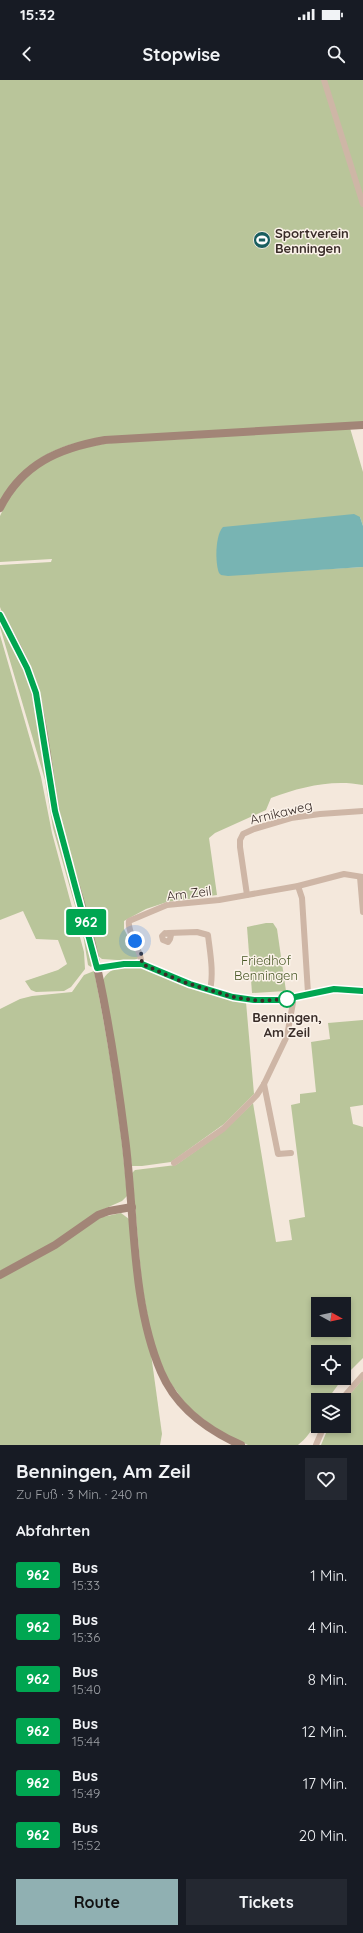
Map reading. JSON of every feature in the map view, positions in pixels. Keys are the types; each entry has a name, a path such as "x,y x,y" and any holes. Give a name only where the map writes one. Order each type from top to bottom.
{"street":[{"path":"324,80 363,204"},
{"path":"0,508 8,494 30,469 56,453 83,444 105,440 363,425"},
{"path":"0,615 27,668 36,693 55,811 97,968 125,1131 136,1259 143,1311 151,1346 164,1379 176,1398 193,1416 212,1430 241,1445"},
{"name":"Arnikaweg","path":"247,896 240,847 240,840 243,834 254,829 291,818 320,814 363,812"},
{"name":"Am Zeil","path":"142,964 141,952 128,927 129,921 167,905 247,896 298,886 344,874 361,877"},
{"path":"361,877 363,912"},
{"path":"298,886 302,898 308,993"},
{"path":"168,933 197,932 208,935 211,954 212,982 210,990"},
{"path":"97,968 124,964 142,964 183,982 233,997 254,1000 274,1000 334,989 363,991"},
{"path":"174,1163 210,1139 236,1117 264,1084 287,1036 294,997"},
{"path":"264,1084 278,1154 291,1153"},
{"path":"0,1274 45,1251 103,1213 132,1207"},
{"path":"347,1393 363,1375"},
{"path":"316,1445 321,1433"}],"green space":[{"path":"0,80 363,80 363,422 72,444 39,459 23,473 0,502"},
{"path":"350,428 363,472 363,526 360,517 221,575 363,567 363,785 340,783 316,785 282,794 271,798 266,810 215,833 209,838 217,895 167,902 146,909 124,921 124,929 139,958 132,961 102,959 98,956 60,821 44,724 0,607 0,565 51,562 52,559 0,562 0,516 14,492 33,470 49,460 81,448 116,442"},
{"path":"0,620 12,643 32,689 69,872 93,964 91,967 88,965 83,934 53,828 45,780 0,627"},
{"path":"0,635 41,777 52,833 84,952 85,969 71,987 64,991 36,992 31,990 25,981 58,970 67,964 58,940 36,939 23,911 0,920"},
{"name":"Friedhof Benningen","path":"273,923 277,929 286,991 252,993 247,927"},
{"path":"127,966 139,967 212,994 246,1002 254,1094 224,1124 171,1162 132,1166 103,980 107,974 113,970"},
{"path":"94,971 114,1083 127,1196 122,1201 104,1209 46,1247 0,1271 0,1009 20,999 32,996 72,992 84,975"},
{"path":"363,1020 363,1105 350,1107 353,1124 363,1127 363,1358 351,1370 351,1345 311,1345 311,1385 338,1385 332,1393 311,1393 311,1430 308,1435 298,1445 248,1445 219,1431 188,1407 167,1378 152,1340 142,1285 132,1173 135,1170 176,1165 224,1131 253,1103 276,1242 292,1240 289,1220 305,1217 291,1105 300,1103 300,1094 316,1092 311,1042 330,1039 328,1023"},
{"path":"121,1213 129,1219 151,1354 162,1434 160,1445 0,1445 0,1277 98,1218"},
{"path":"363,1379 363,1445 321,1445 326,1433 351,1433 351,1393"}],"water":[{"path":"354,514 360,517 363,526 363,567 228,576 221,575 219,573 216,549 218,536 223,527"}],"bus line":[{"name":"962","path":"0,615 19,650 36,693 42,722 55,811 97,968 110,965 142,964 190,984 233,997 254,1000 281,1000 308,993 334,989 363,991"}],"place":[{"name":"Sportverein Benningen","path":"262,240"},
{"name":"Benningen, Am Zeil","path":"287,999"}],"route":[{"path":"135,941 141,952 142,964 166,975 233,997 268,1001 287,999"}]}
